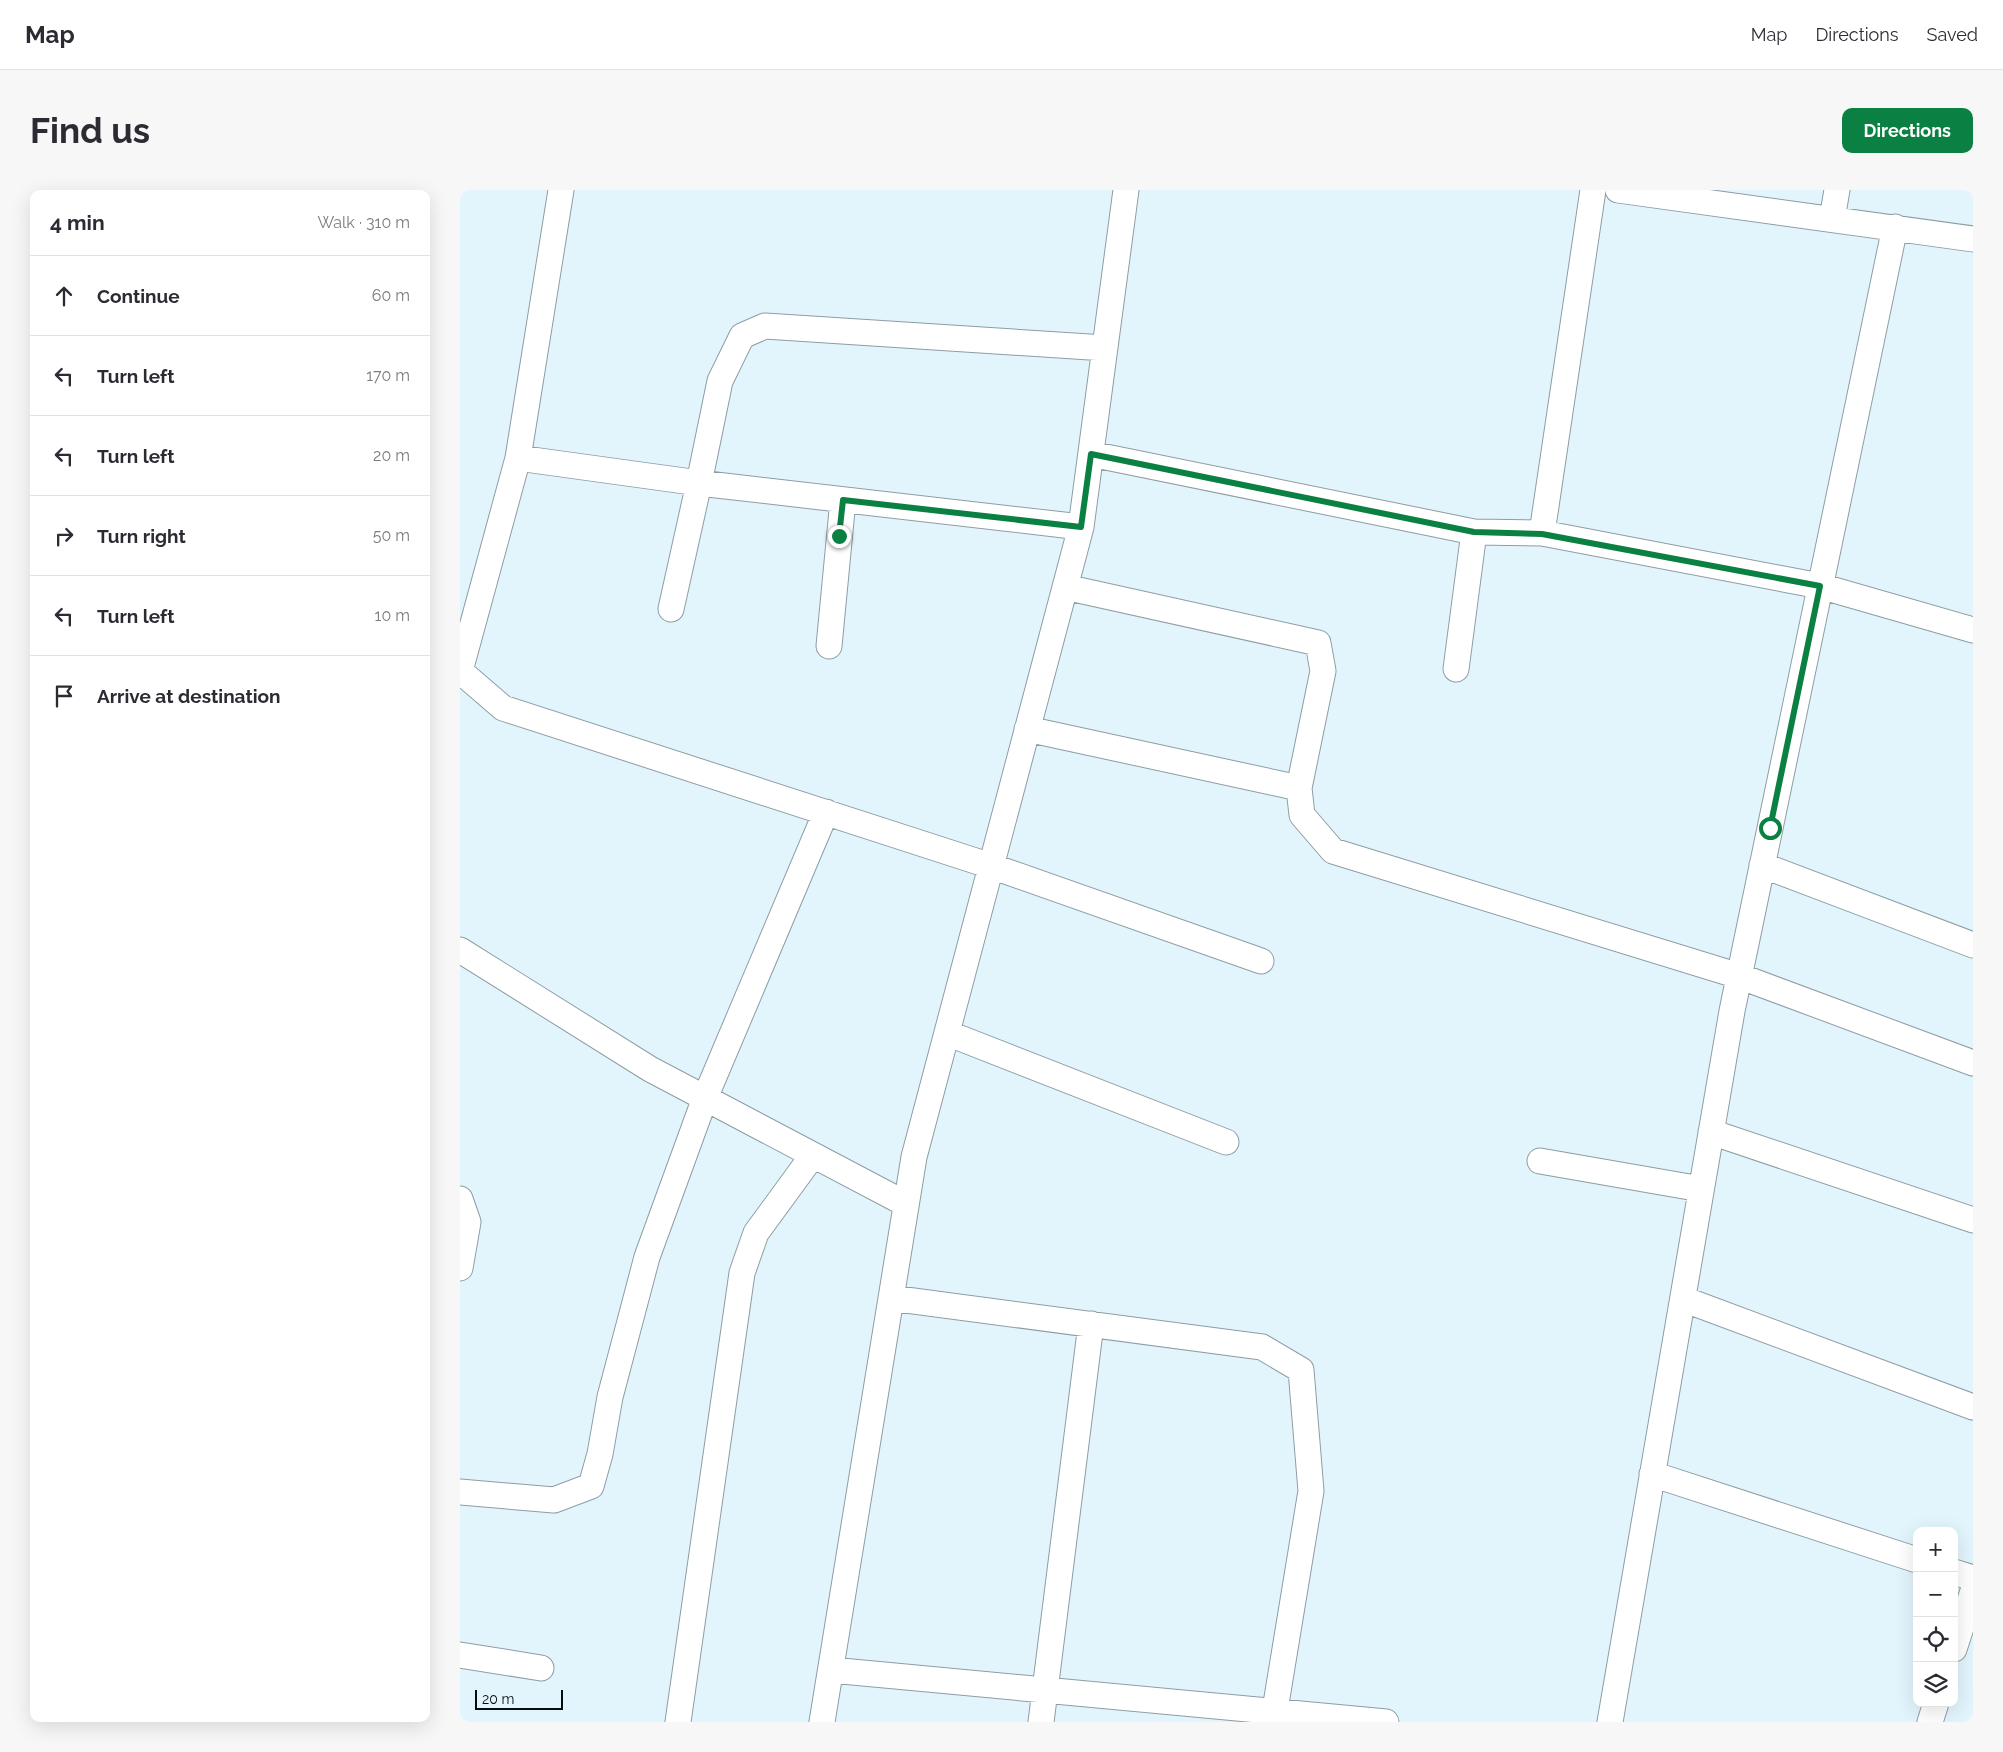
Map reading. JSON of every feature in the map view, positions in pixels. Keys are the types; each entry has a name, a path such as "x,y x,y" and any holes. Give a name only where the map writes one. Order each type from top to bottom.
{"street":[{"path":"561,190 518,458 460,671 503,708 991,866 1261,961"},
{"path":"822,1722 914,1157 1081,527 1126,190"},
{"path":"1542,534 1593,190"},
{"path":"1618,190 1832,218 1973,239"},
{"path":"1832,218 1837,190"},
{"path":"1610,1722 1739,976 1895,228"},
{"path":"671,609 720,381 742,336 765,326 1105,348"},
{"path":"1091,454 1474,532 1542,534 1820,586 1973,630"},
{"path":"518,458 699,483 1081,527"},
{"path":"829,646 843,500"},
{"path":"1456,669 1474,532"},
{"path":"1065,587 1318,643 1323,671 1299,788 1302,815 1333,851 1739,976 1973,1063"},
{"path":"1027,729 1299,788"},
{"path":"460,1492 554,1500 591,1486 600,1454 610,1398 647,1257 705,1098 826,812"},
{"path":"1762,866 1973,945"},
{"path":"460,950 650,1069 906,1204"},
{"path":"947,1033 1226,1142"},
{"path":"1711,1132 1973,1220"},
{"path":"678,1722 742,1273 756,1233 813,1155"},
{"path":"1540,1162 1701,1189"},
{"path":"460,1199 468,1222 460,1268"},
{"path":"891,1298 1262,1347 1301,1370 1311,1491 1274,1717"},
{"path":"1682,1299 1973,1407"},
{"path":"1041,1722 1091,1324"},
{"path":"1652,1474 1913,1559"},
{"path":"1958,1573 1973,1578"},
{"path":"1958,1637 1973,1591"},
{"path":"460,1655 542,1668"},
{"path":"831,1670 1046,1690 1274,1717 1386,1722"},
{"path":"1930,1722 1935,1707"}],"route":[{"path":"839,536 843,500 1081,527 1091,454 1474,532 1542,534 1820,586 1770,828"}]}
